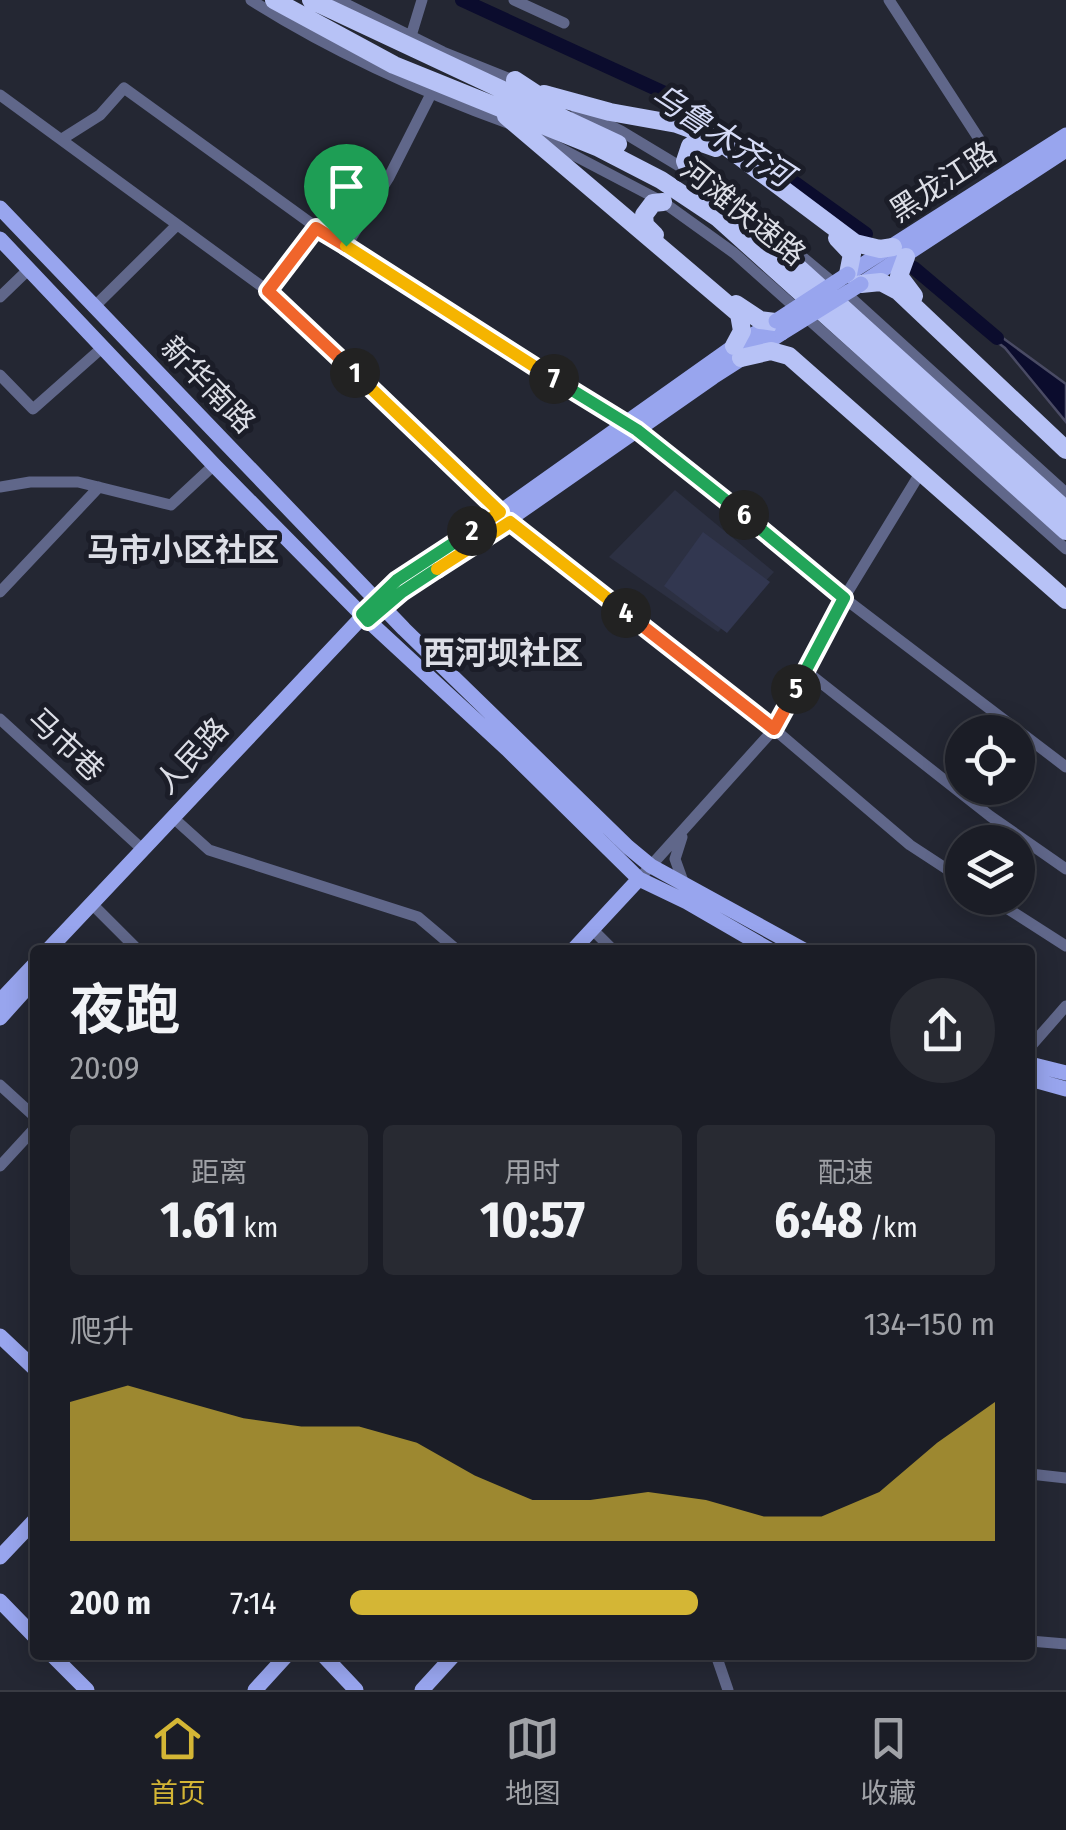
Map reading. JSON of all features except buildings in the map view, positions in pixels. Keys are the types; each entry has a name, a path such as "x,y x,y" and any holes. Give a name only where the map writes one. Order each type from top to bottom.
{"highway":[{"name":"河滩快速路","path":"274,0 394,65 599,148 661,180 718,218 1066,530"},
{"name":"河滩快速路","path":"311,0 670,171 780,251 1066,510"},
{"path":"515,80 598,134"},
{"path":"544,94 610,112 677,124 714,138 855,243 899,252 899,276 905,288 1066,441"},
{"path":"490,103 739,314 742,331 738,352 771,351 788,356 1066,597"},
{"path":"689,170 685,156 694,144 704,142 726,153 849,248 855,279 880,282 898,291 1066,450"},
{"path":"664,202 653,203 646,210 648,230 747,314 782,325 794,353 1066,597"}],"main road":[{"name":"黑龙江路","path":"899,252 1066,135"},
{"name":"黑龙江路","path":"631,426 738,352 1066,150"},
{"name":"新华南路","path":"0,208 404,630 651,866 795,945"},
{"name":"新华南路","path":"0,239 365,618 646,883 688,902 761,945"},
{"name":"人民路","path":"53,945 179,822 397,580 505,517 631,426"},
{"name":"人民路","path":"65,945 142,849 365,618"},
{"path":"578,945 616,905 646,883"},
{"path":"0,1001 30,969"},
{"path":"0,1018 30,985"},
{"path":"1035,1065 1066,1073"},
{"path":"1035,1081 1066,1089"},
{"path":"0,1336 30,1364"},
{"path":"0,1558 30,1525"},
{"path":"0,1601 30,1632"},
{"path":"57,1660 86,1690"},
{"path":"255,1690 282,1660"},
{"path":"328,1660 356,1690"},
{"path":"422,1690 449,1660"}],"street":[{"path":"252,0 294,27 431,94 520,128 664,202 734,253 1066,549"},
{"path":"338,0 621,130 728,196 787,242 1066,492"},
{"path":"514,0 564,23"},
{"path":"889,0 992,159"},
{"path":"411,36 420,6"},
{"path":"62,139 100,115 124,88 316,228 631,426 844,598 1066,767"},
{"path":"346,246 431,94"},
{"path":"0,96 268,291 505,517 774,729 910,846 945,868"},
{"path":"94,307 177,224"},
{"path":"268,291 316,228"},
{"path":"0,297 29,269"},
{"path":"0,375 33,408 102,347"},
{"path":"0,487 30,482 78,482 171,506 214,465"},
{"path":"646,883 651,866 774,729 844,598 919,475"},
{"path":"0,592 98,487"},
{"path":"806,670 990,816 1066,869"},
{"name":"马市巷","path":"0,718 142,849"},
{"path":"179,822 208,850 418,917 450,945"},
{"path":"684,884 675,859 688,824"},
{"path":"94,907 133,945"},
{"path":"1018,915 1066,946"},
{"path":"592,929 609,945"},
{"path":"1035,1041 1066,1006"},
{"path":"0,1085 30,1112"},
{"path":"0,1166 30,1133"},
{"path":"1035,1475 1066,1478"},
{"path":"1035,1641 1066,1644"},
{"path":"718,1660 728,1690"}],"shaded area":[{"path":"985,325 1066,384 1066,422 1005,348 981,330"},
{"path":"675,490 774,572 718,632 609,557"},
{"path":"703,532 770,582 727,633 664,586"}],"waterway":[{"name":"乌鲁木齐河","path":"462,0 678,99 866,234"},
{"name":"乌鲁木齐河","path":"914,268 997,338"}],"district":[{"name":"马市小区社区","path":"183,550"},
{"name":"西河坝社区","path":"503,653"}],"route":[{"path":"316,228 346,246 637,430 844,598 774,729 510,522 402,592 368,621 362,614 397,580 500,512 268,291 316,228"}]}
